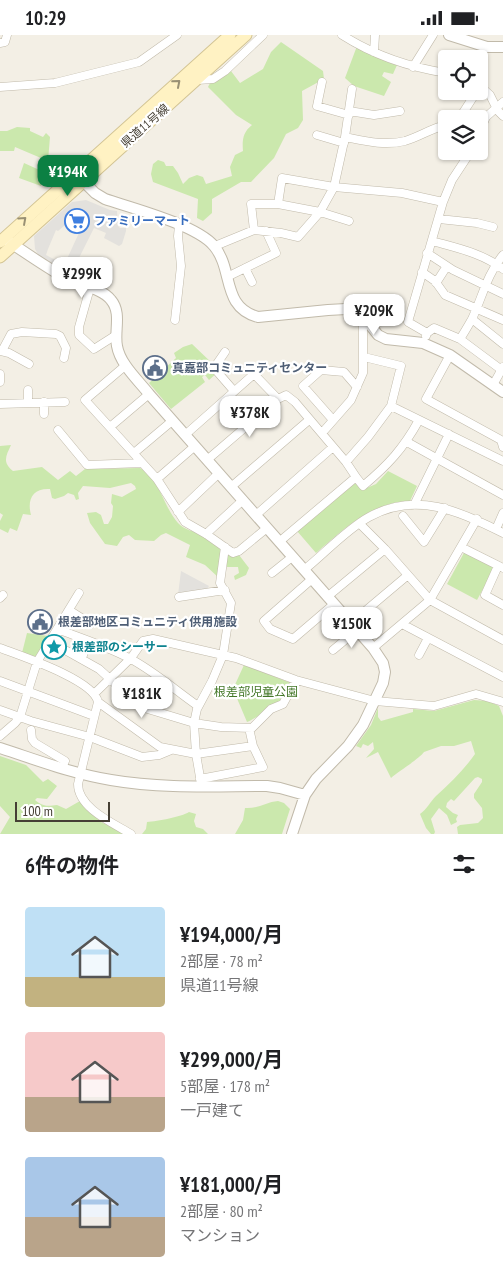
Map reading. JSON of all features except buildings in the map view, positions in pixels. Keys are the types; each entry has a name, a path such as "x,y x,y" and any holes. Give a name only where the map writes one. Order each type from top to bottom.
{"main road":[{"name":"県道11号線","path":"0,257 4,240 75,173 229,38 246,35"},
{"name":"県道11号線","path":"4,240 83,182 198,80 229,38"}],"street":[{"path":"0,43 5,42 6,35"},
{"path":"0,87 55,83 139,62 177,35"},
{"path":"198,80 213,79 225,71 263,35"},
{"path":"342,35 395,62 438,72"},
{"path":"374,51 376,35"},
{"path":"413,67 433,35"},
{"path":"449,35 487,47 503,47"},
{"path":"322,82 316,106 349,113 374,115 400,111"},
{"path":"215,246 254,230 298,237 320,212 334,187 345,140 352,89"},
{"path":"488,94 500,105 503,116"},
{"path":"488,115 500,105"},
{"path":"317,135 379,144 404,141 438,127"},
{"path":"465,160 452,180 443,202 408,322 425,338 503,391"},
{"path":"75,173 95,193 106,199 202,235 215,246 223,263 234,299 240,308 249,315 258,317 346,309 363,316 378,335 386,339 425,338 434,328 460,339 502,369 493,385"},
{"path":"278,205 282,179 334,187 402,193 443,202"},
{"path":"254,230 251,204 278,205 320,212 349,221"},
{"path":"439,219 477,223 493,227"},
{"path":"175,320 181,266 178,236 179,225"},
{"path":"227,277 276,253 266,231"},
{"path":"4,240 69,280 105,295 114,305 117,318 116,335 119,354 126,365 172,421 373,648 383,663 385,671 383,683 363,725 348,746 316,779 305,795 292,834"},
{"path":"432,241 471,251 496,263 503,269"},
{"path":"427,253 447,267 503,294"},
{"path":"460,339 472,319 496,263 503,255"},
{"path":"436,283 447,267"},
{"path":"245,268 252,282"},
{"path":"422,272 436,283 444,295 503,320"},
{"path":"90,288 79,327 79,335 94,349 116,335"},
{"path":"322,433 351,400 363,373 363,316"},
{"path":"472,319 503,344"},
{"path":"29,364 1,351 11,334 22,332 60,336 66,348 64,358"},
{"path":"0,333 9,337"},
{"path":"225,352 214,369 234,391"},
{"path":"450,355 426,399 501,440 503,447"},
{"path":"346,463 391,406 401,366 364,357"},
{"path":"126,365 85,400 157,479 185,522 233,553 239,551 267,528"},
{"path":"333,421 304,385 321,370 344,372 357,387"},
{"path":"0,374 0,382"},
{"path":"185,435 254,374 278,399"},
{"path":"28,390 28,403"},
{"path":"110,427 149,394"},
{"path":"207,460 278,399 286,395 295,402 322,433 364,486 385,467 407,442 419,421"},
{"path":"44,402 44,413"},
{"path":"0,404 65,402"},
{"path":"391,406 419,421 449,433 502,461 503,451"},
{"path":"231,487 309,420"},
{"path":"134,453 172,421"},
{"path":"58,430 87,465 142,463"},
{"path":"414,505 449,433"},
{"path":"407,442 503,495"},
{"path":"157,479 195,446"},
{"path":"256,515 333,447"},
{"path":"178,512 219,473"},
{"path":"279,542 356,477"},
{"path":"206,534 243,500"},
{"path":"304,570 360,524 385,510 431,504 477,519 499,531 503,513"},
{"path":"403,516 424,542 445,508"},
{"path":"373,648 430,601 477,519"},
{"path":"360,524 385,549 430,601 503,640"},
{"path":"201,783 196,754 194,723 198,707 223,655 231,603 220,583 225,547"},
{"path":"462,547 501,567 485,595 503,605"},
{"path":"312,579 264,621 270,629 293,639 385,549"},
{"path":"272,573 292,557"},
{"path":"333,650 408,575"},
{"path":"179,597 225,590"},
{"path":"0,736 20,717 37,662 80,593"},
{"path":"69,610 91,624"},
{"path":"402,624 503,677"},
{"path":"57,629 111,649 131,659 156,674 198,707"},
{"path":"419,655 428,638"},
{"path":"94,694 131,659 143,641 153,639 223,655 296,680 374,701 434,706 476,694 503,702"},
{"path":"50,641 99,669 141,707 194,723 252,729 271,709 283,704 296,680"},
{"path":"82,658 88,641"},
{"path":"0,648 70,677 94,694 98,702 160,747 196,754 253,746"},
{"path":"0,681 94,716"},
{"path":"98,702 78,791 103,819 131,834"},
{"path":"0,710 90,737 142,757 159,755 171,750"},
{"path":"201,783 262,767 253,746 249,728"},
{"path":"31,730 32,739 35,743 65,761 62,768"},
{"path":"0,749 81,773 135,783 267,786 305,795"}],"green space":[{"path":"281,42 323,71 324,79 302,91 303,120 298,128 286,134 274,158 251,182 241,182 212,199 212,213 203,221 197,218 198,199 153,182 151,174 153,164 158,160 164,162 166,166 173,166 183,184 189,178 197,175 203,177 206,184 232,176 230,167 235,155 243,151 244,137 252,125 236,115 208,87 210,83 231,71 240,83 263,69 271,52"},
{"path":"357,46 397,65 393,74 384,72 382,76 391,82 384,96 354,86 345,78"},
{"path":"17,127 30,128 30,131 43,137 46,133 50,137 48,161 15,147 14,151 0,151 0,131 7,131"},
{"path":"24,163 46,173 41,186 19,178"},
{"path":"192,344 214,365 217,373 209,380 205,375 202,377 205,382 171,409 149,383 176,358 174,353"},
{"path":"11,445 6,462 13,471 42,467 58,480 70,471 76,476 85,469 140,468 147,473 157,486 180,525 205,536 221,549 219,578 205,565 186,557 190,545 166,533 154,541 135,540 129,535 123,537 117,546 105,544 90,523 87,513 96,512 101,515 104,524 108,524 112,517 112,494 122,497 136,489 131,483 110,488 83,486 78,493 79,499 76,500 74,495 68,493 55,499 52,498 50,489 44,489 32,496 30,504 31,515 23,514 17,531 10,528 8,533 0,529 0,521 3,515 0,513 0,446"},
{"path":"388,471 417,486 410,501 383,506 370,512 347,527 316,553 297,531 355,483 362,490 376,484"},
{"path":"465,551 495,567 477,600 447,584"},
{"path":"227,553 235,556 239,555 249,568 246,575 235,580 234,576 239,573 238,567 227,567"},
{"path":"27,633 48,636 36,656 22,653"},
{"name":"根差部児童公園","path":"244,665 291,683 278,703 247,722 233,689"},
{"path":"474,700 488,701 499,706 503,716 503,834 458,834 457,827 460,825 478,823 483,818 482,808 474,798 474,794 482,782 482,779 478,777 454,801 451,799 447,803 446,807 458,815 457,822 451,825 447,815 439,808 431,819 435,832 431,834 420,814 462,771 475,754 471,741 454,746 441,746 424,752 391,778 378,752 366,758 374,749 373,742 368,746 363,744 361,748 356,746 371,725 378,708 378,717 381,721 413,712 413,709 434,711"},
{"path":"0,756 26,765 43,782 48,779 57,786 47,799 37,798 35,800 41,804 57,805 66,809 80,801 101,822 126,834 0,834 10,817 0,806"},
{"path":"278,801 284,803 290,809 282,834 235,834 243,820 245,808"},
{"path":"189,812 196,814 194,821 196,827 203,829 208,834 142,834 146,829 147,822 163,820"}],"shaded area":[{"path":"86,200 117,211 118,226 126,228 126,231 122,244 119,246 104,238 106,233 94,228 77,262 81,265 79,270 82,272 78,280 61,272 84,222 78,214 58,231 56,230 48,249 46,255 61,263 59,268 41,259 35,249 34,236 72,202"},
{"path":"181,571 209,586 206,591 178,595"}],"place":[{"name":"ファミリーマート","path":"77,221"},
{"name":"真嘉部コミュニティセンター","path":"155,368"},
{"name":"根差部地区コミュニティ供用施設","path":"40,622"},
{"name":"根差部のシーサー","path":"54,647"}]}
